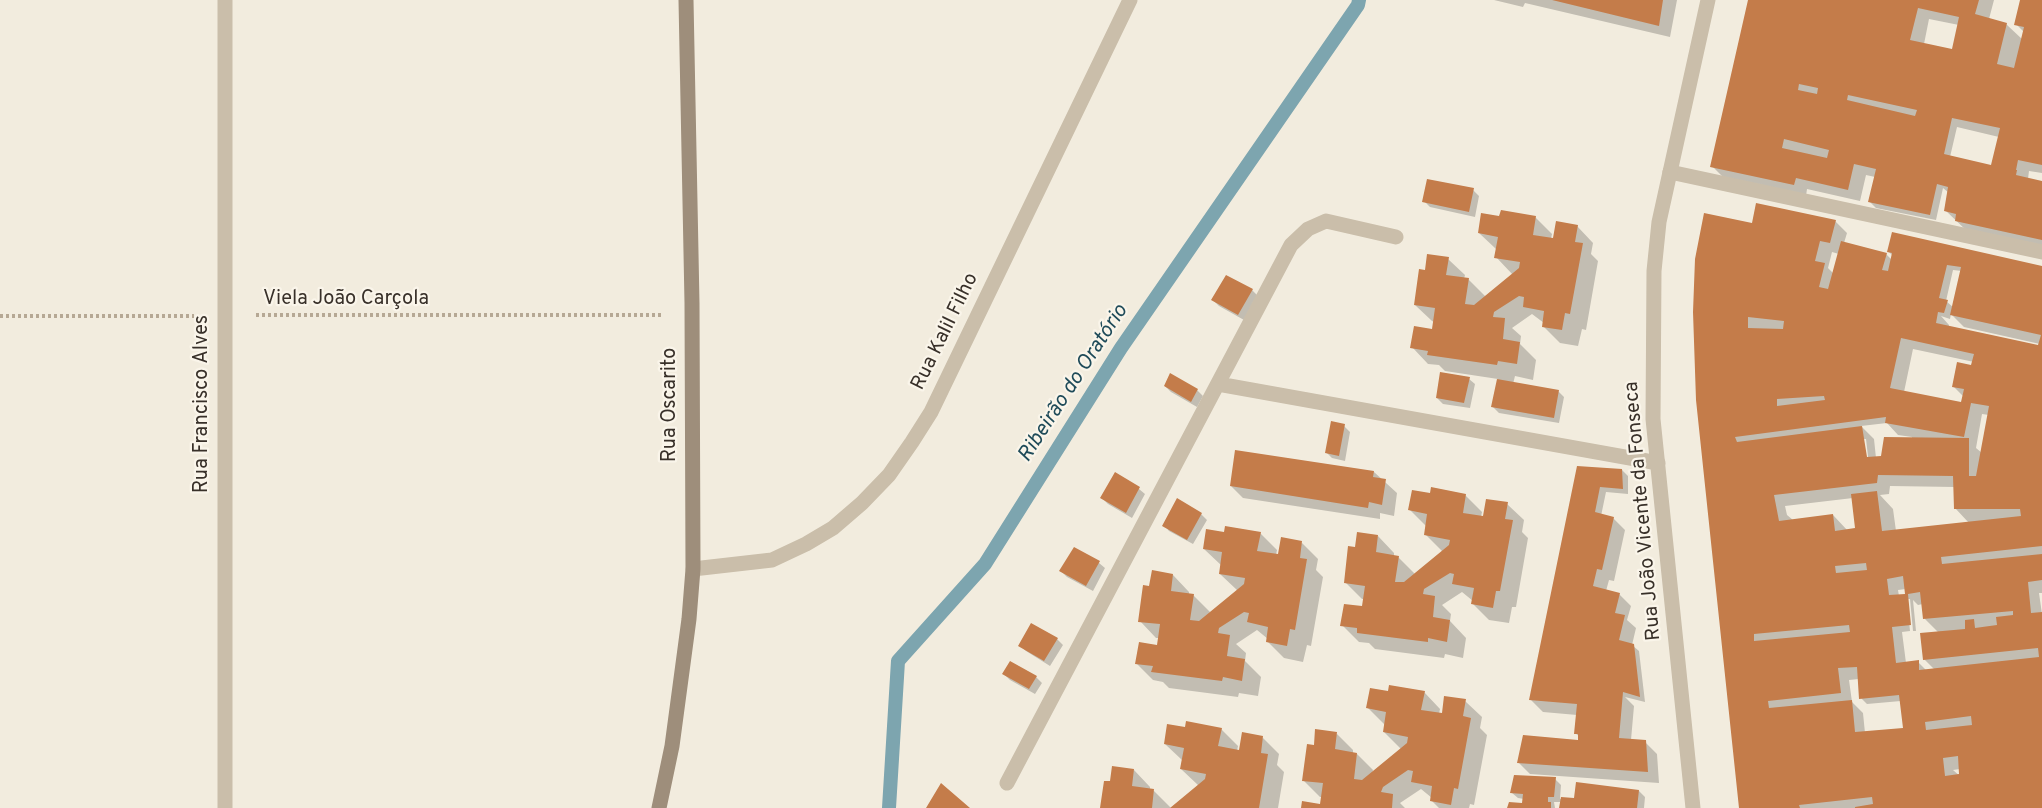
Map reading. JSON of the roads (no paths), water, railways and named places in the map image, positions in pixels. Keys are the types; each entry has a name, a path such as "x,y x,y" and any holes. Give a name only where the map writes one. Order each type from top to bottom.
{"main road":[{"name":"Rua Oscarito","path":"659,808 672,746 689,619 693,569 692,314 686,0"}],"street":[{"name":"Rua Francisco Alves","path":"225,0 225,808"},
{"name":"Rua Kalil Filho","path":"693,569 772,560 806,544 833,528 889,475 931,412 1130,0"},
{"name":"Rua João Vicente da Fonseca","path":"1693,808 1653,419 1654,271 1659,222 1708,0"},
{"path":"1670,172 2042,252"},
{"path":"1007,783 1291,245 1308,229 1326,221 1396,237"},
{"path":"1218,384 1658,463"}],"waterway":[{"name":"Ribeirão do Oratório","path":"889,808 898,661 985,564 1121,348 1358,5 1359,0"}]}
